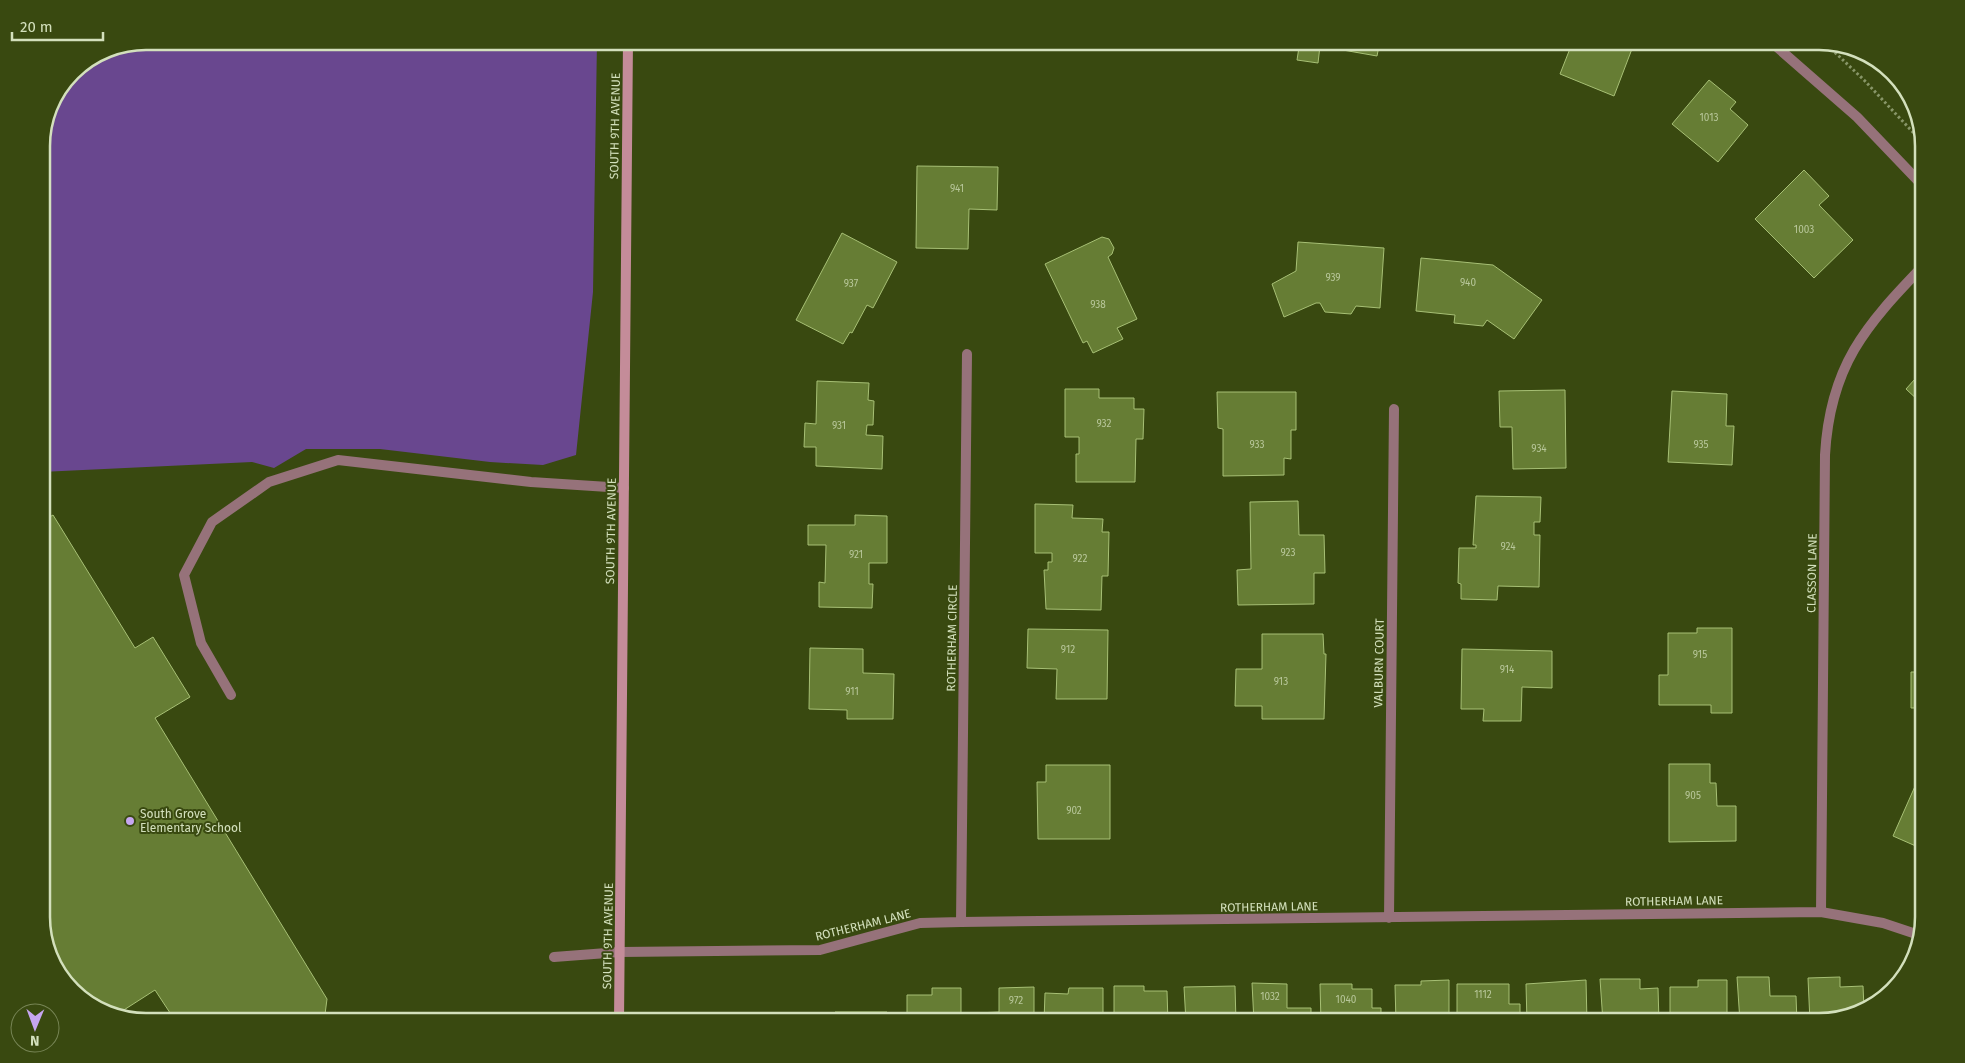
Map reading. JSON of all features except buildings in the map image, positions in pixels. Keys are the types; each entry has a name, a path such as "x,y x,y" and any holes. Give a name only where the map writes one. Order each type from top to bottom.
{"street":[{"name":"SOUTH 9TH AVENUE","path":"619,1013 628,50"},
{"path":"1780,50 1856,116 1915,178"},
{"name":"CLASSON LANE","path":"1821,912 1825,455 1829,419 1842,374 1863,333 1877,313 1915,273"},
{"name":"ROTHERHAM CIRCLE","path":"961,922 967,354"},
{"name":"VALBURN COURT","path":"1389,918 1394,409"},
{"path":"231,695 201,643 184,575 212,522 269,482 338,460 531,482 624,488"},
{"name":"ROTHERHAM LANE","path":"554,957 620,952 820,950 920,924 961,922 1821,912 1883,922 1913,933"}],"path":[{"path":"1834,52 1864,80 1914,133"}],"shaded area":[{"path":"140,50 597,50 593,292 576,455 543,465 490,462 380,449 306,449 274,468 252,462 50,472 50,140 57,109 66,93 78,78 109,57"}],"place":[{"name":"South Grove Elementary School","path":"130,821"}]}
